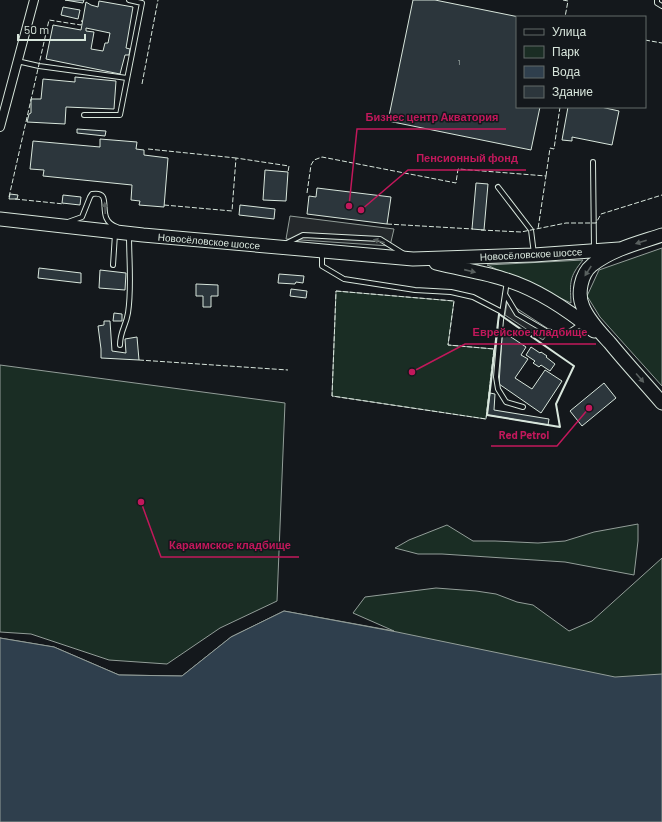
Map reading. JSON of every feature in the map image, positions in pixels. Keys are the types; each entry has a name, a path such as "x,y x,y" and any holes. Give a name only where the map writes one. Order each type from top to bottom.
{"main road":[{"name":"Новосёловское шоссе","path":"0,219 128,234 416,259 534,255 619,249"},
{"path":"662,235 619,249 591,266 585,275 581,286 580,296 583,307 593,323 662,403"},
{"name":"Новосёловское шоссе","path":"416,259 507,280 535,292 583,322 617,352"}],"street":[{"path":"0,127 34,0"}],"lane":[{"path":"84,115 120,116 142,3 129,0"},
{"path":"657,0 657,4 662,6"},
{"path":"17,61 39,66 127,78"},
{"path":"593,162 594,251"},
{"path":"498,187 531,230 534,255"},
{"path":"60,225 82,217 90,197 92,194 97,193 102,195 106,218 110,224 134,230 143,235"},
{"path":"114,265 115,232"},
{"path":"120,345 120,334 128,313 130,288 128,234"},
{"path":"278,248 303,235 380,240 416,259"},
{"path":"322,251 322,266 344,279 415,290 451,292 473,297 502,312"},
{"path":"507,280 502,312 496,378 498,389 506,402 523,407"},
{"path":"505,293 517,314 546,331 568,333 583,322"}],"green space":[{"path":"662,248 662,386 600,317 587,296 599,270"},
{"path":"583,260 575,271 571,280 571,303 487,265"},
{"path":"336,291 454,301 448,345 494,349 486,419 332,396"},
{"path":"0,365 285,403 277,601 220,628 167,664 109,660 31,634 0,632"},
{"path":"638,524 638,541 634,575 565,562 442,554 418,554 395,548 409,540 447,525 473,541 538,543 565,541 594,532"},
{"path":"662,558 662,736 229,732 0,638 54,647 119,675 182,676 231,637 284,611 394,631 353,613 365,597 436,588 496,594 517,602 533,605 569,631 592,621"}],"shaded area":[{"path":"290,216 394,229 390,246 286,239"},
{"path":"507,302 550,330 543,340 505,315"}],"water":[{"path":"284,611 397,632 615,677 662,674 662,822 0,822 0,638 54,647 119,675 182,676 231,637"}],"building":[{"path":"65,0 84,0 83,3"},
{"path":"413,0 435,0 516,16 516,108 540,108 531,150 388,121"},
{"path":"99,1 133,7 126,48 130,49 129,55 125,55 120,74 46,59 53,25 81,30 86,2 98,7","holes":["86,28 110,33 108,43 105,43 103,51 91,49 94,32 86,31"]},
{"path":"63,7 80,10 78,19 61,15"},
{"path":"75,77 116,81 114,109 66,107 65,124 27,122 29,114 31,113 31,99 41,99 43,79 75,82"},
{"path":"568,108 606,108 619,111 612,145 572,137 572,141 562,140"},
{"path":"77,129 106,131 105,136 77,133"},
{"path":"100,139 137,142 136,149 144,150 144,155 168,158 164,207 139,205 140,201 131,200 132,185 43,176 44,170 30,169 33,141 100,147"},
{"path":"265,170 288,172 286,201 263,200"},
{"path":"476,183 488,184 484,230 472,229"},
{"path":"317,188 391,197 387,224 307,214 309,196 316,197"},
{"path":"10,194 18,195 17,199 9,199"},
{"path":"63,195 81,197 80,205 62,203"},
{"path":"240,205 275,209 274,219 239,215"},
{"path":"39,268 81,273 81,283 38,278"},
{"path":"100,270 126,273 125,290 99,288"},
{"path":"279,274 304,276 303,283 278,283"},
{"path":"196,284 218,285 218,296 211,296 211,307 203,307 203,296 196,296"},
{"path":"291,289 307,291 306,298 290,296"},
{"path":"114,313 122,314 122,321 113,321"},
{"path":"104,321 110,321 112,351 126,353 125,339 137,337 139,360 101,358 98,326 104,325"},
{"path":"505,333 526,347 521,355 528,359 515,378 532,389 545,370 562,381 541,413 499,384 502,337"},
{"path":"531,347 547,356 546,357 555,364 550,371 541,365 539,367 533,363 535,361 526,355"},
{"path":"604,383 616,398 582,426 570,411"},
{"path":"490,393 495,394 494,410 549,419 548,425 487,415"}],"fence":[{"path":"142,84 158,0"},
{"path":"563,0 568,1 565,16"},
{"path":"9,197 49,20 81,25 82,20"},
{"path":"646,40 662,43"},
{"path":"546,176 550,148 554,149 560,108"},
{"path":"148,149 236,158"},
{"path":"307,193 311,165 314,160 322,157 456,183 458,169 546,176 538,229"},
{"path":"164,205 232,211 236,158 289,166 288,172"},
{"path":"481,230 521,232 566,223 596,223 601,214 662,195"},
{"path":"15,199 64,204"},
{"path":"387,224 473,229"},
{"path":"336,291 454,301 448,345 494,349 486,419 332,396 336,291"},
{"path":"139,360 288,370"}],"wall":[{"path":"499,314 574,366 556,404 560,427 487,415 499,314"}],"place":[{"name":"Бизнес центр Акватория","path":"349,206"},
{"name":"Пенсионный фонд","path":"361,210"},
{"name":"Еврейское кладбище","path":"412,372"},
{"name":"Red Petrol","path":"589,408"},
{"name":"Караимское кладбище","path":"141,502"}]}
